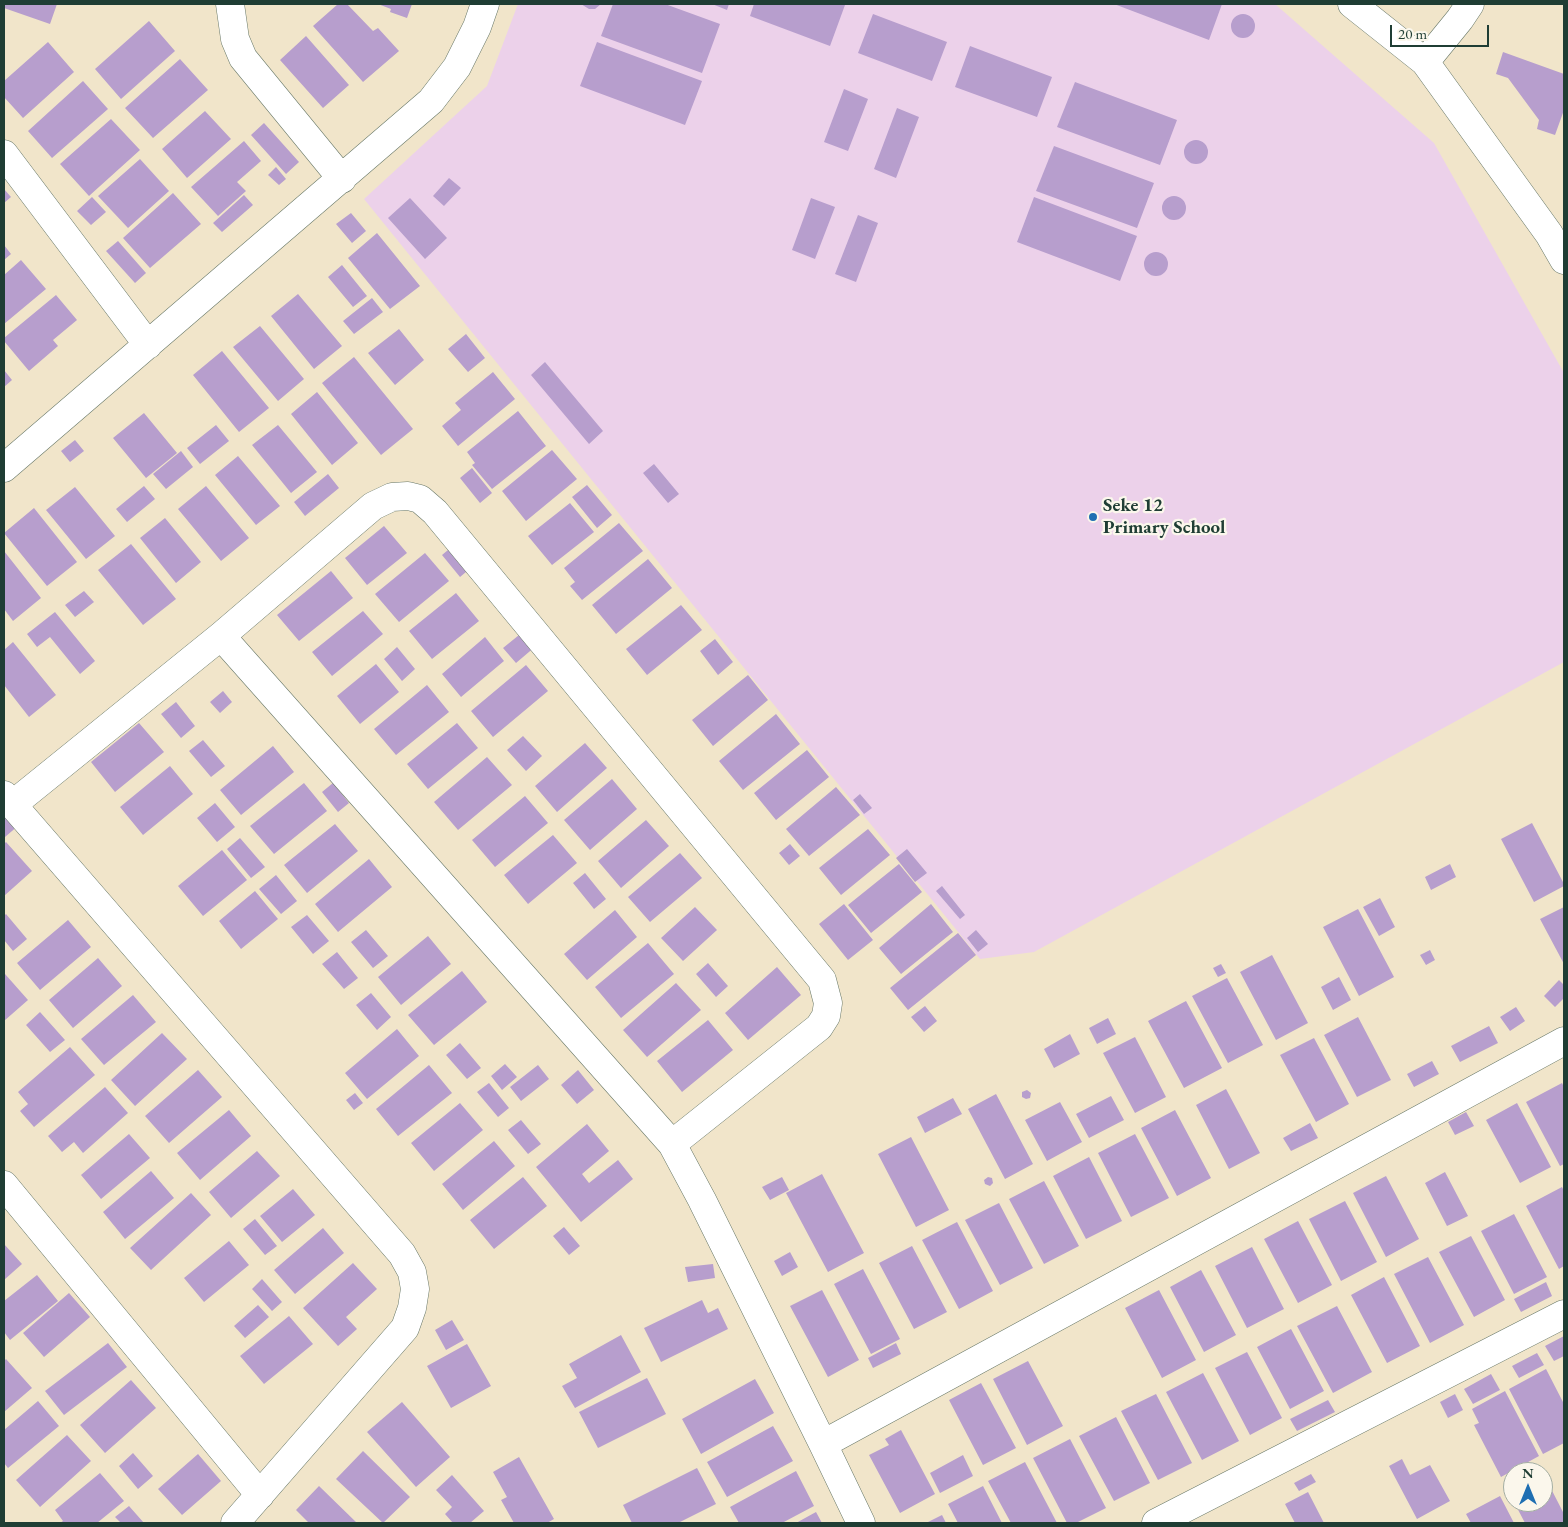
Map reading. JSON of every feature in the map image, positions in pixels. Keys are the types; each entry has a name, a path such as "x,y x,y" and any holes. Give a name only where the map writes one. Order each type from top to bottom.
{"street":[{"path":"230,4 235,39 243,58 342,179"},
{"path":"4,468 431,101 457,67 485,4"},
{"path":"1352,4 1424,62 1557,230 1564,260"},
{"path":"1424,62 1460,20 1470,4"},
{"path":"4,154 148,345"},
{"path":"235,1523 406,1328 415,1289 412,1272 402,1254 8,800 221,636 373,506 392,497 408,496 420,499 435,512 822,980 828,1003 826,1016 819,1027 672,1144"},
{"path":"221,636 672,1144 702,1200 861,1523"},
{"path":"823,1444 1564,1041"},
{"path":"4,1185 260,1495"},
{"path":"1156,1523 1564,1314"}],"shaded area":[{"name":"Seke 12 Primary School","path":"518,4 1275,4 1434,143 1564,373 1564,662 1034,952 980,959 364,199 487,86"}],"building":[{"path":"4,4 57,4 50,24 4,8"},
{"path":"338,4 347,4 373,31 378,28 399,51 363,82 313,26"},
{"path":"378,4 412,4 407,18 390,12 391,9"},
{"path":"581,4 601,4 595,9 589,9"},
{"path":"613,4 665,4 720,24 702,73 601,36"},
{"path":"712,4 729,4 727,10"},
{"path":"754,4 845,5 830,46 750,16"},
{"path":"1114,4 1222,4 1209,40"},
{"path":"873,14 947,42 932,81 858,53"},
{"path":"1243,14 1252,17 1255,26 1252,35 1243,38 1234,35 1231,26 1234,17"},
{"path":"149,21 175,51 121,99 95,69"},
{"path":"306,36 349,85 323,108 280,60"},
{"path":"48,42 74,72 23,118 4,97 4,81"},
{"path":"597,42 702,81 685,125 580,86"},
{"path":"970,46 1052,77 1037,117 955,87"},
{"path":"1503,52 1564,74 1564,110 1555,135 1537,129 1539,120 1508,78 1496,74"},
{"path":"180,59 208,90 153,138 125,108"},
{"path":"83,81 108,109 52,158 28,131"},
{"path":"1075,82 1177,120 1160,165 1057,127"},
{"path":"844,89 868,99 848,151 824,142"},
{"path":"897,108 919,117 896,178 874,169"},
{"path":"205,111 231,139 187,178 162,149"},
{"path":"111,119 140,150 89,196 60,164"},
{"path":"264,123 299,162 286,174 251,135"},
{"path":"1196,140 1205,143 1208,152 1205,161 1196,164 1187,161 1184,152 1187,143"},
{"path":"244,141 261,161 237,182 246,191 218,216 191,187"},
{"path":"1054,146 1154,183 1137,228 1036,191"},
{"path":"140,159 169,191 128,228 98,196"},
{"path":"276,167 286,179 279,185 268,175"},
{"path":"449,178 461,188 444,206 433,196"},
{"path":"4,189 11,197 4,203"},
{"path":"173,193 201,224 150,268 123,238"},
{"path":"244,195 253,205 222,232 213,223"},
{"path":"1174,196 1179,197 1185,203 1185,213 1179,219 1174,220 1169,219 1163,213 1162,208 1163,203 1169,197"},
{"path":"92,197 106,212 91,225 77,211"},
{"path":"1034,197 1137,236 1120,281 1017,242"},
{"path":"410,198 447,238 425,259 388,218"},
{"path":"811,198 835,207 815,259 792,250"},
{"path":"351,213 366,231 352,243 336,224"},
{"path":"858,215 878,223 856,282 835,274"},
{"path":"377,233 420,286 390,309 348,258"},
{"path":"118,241 146,273 135,283 106,251"},
{"path":"4,245 11,254 4,260"},
{"path":"1156,252 1165,255 1168,264 1165,273 1156,276 1147,273 1144,264 1147,255"},
{"path":"21,260 46,289 4,324 4,275"},
{"path":"342,265 367,296 353,307 328,277"},
{"path":"298,294 342,346 314,369 271,316"},
{"path":"56,295 77,320 53,340 58,346 29,371 4,341 4,338"},
{"path":"372,298 383,312 354,334 343,321"},
{"path":"260,326 304,379 278,401 233,347"},
{"path":"399,329 424,360 395,385 368,353"},
{"path":"466,334 485,358 468,372 448,349"},
{"path":"222,351 269,408 239,432 193,375"},
{"path":"354,357 413,429 381,455 322,383"},
{"path":"545,362 603,431 589,444 531,375"},
{"path":"4,370 12,380 4,387"},
{"path":"493,372 515,399 458,446 442,426 461,410 455,403"},
{"path":"317,392 358,443 332,465 291,414"},
{"path":"518,411 546,446 492,489 472,465 475,463 467,452"},
{"path":"144,413 177,453 146,478 113,438"},
{"path":"216,425 229,441 200,464 187,448"},
{"path":"278,425 317,472 291,493 252,445"},
{"path":"75,440 84,451 70,462 61,451"},
{"path":"552,450 577,479 526,521 502,491"},
{"path":"181,451 193,467 166,489 153,474"},
{"path":"238,456 280,506 256,525 215,475"},
{"path":"654,464 679,494 668,503 643,473"},
{"path":"472,468 492,493 480,503 460,478"},
{"path":"328,474 339,488 305,516 294,502"},
{"path":"587,485 612,515 597,528 572,497"},
{"path":"144,486 155,499 127,522 116,509"},
{"path":"206,486 249,538 221,561 178,509"},
{"path":"75,487 115,536 86,559 46,510"},
{"path":"570,503 594,532 552,565 528,536"},
{"path":"34,508 77,562 47,586 4,533"},
{"path":"165,518 201,562 176,583 140,538"},
{"path":"619,523 643,551 582,600 570,586 575,582 564,568"},
{"path":"384,526 407,553 367,585 345,558"},
{"path":"131,544 176,599 143,625 98,570"},
{"path":"454,545 472,567 460,577 442,555"},
{"path":"4,551 41,598 13,621 4,609"},
{"path":"425,553 449,581 399,622 375,594"},
{"path":"648,559 672,588 616,634 592,605"},
{"path":"331,571 353,598 299,641 277,615"},
{"path":"84,591 94,602 75,617 65,605"},
{"path":"456,593 479,621 432,659 409,631"},
{"path":"681,605 702,630 647,675 626,649"},
{"path":"363,611 383,634 332,676 312,652"},
{"path":"55,612 95,661 80,674 50,637 37,647 27,634"},
{"path":"524,631 536,646 516,663 503,648"},
{"path":"485,637 504,661 461,697 442,674"},
{"path":"715,639 733,662 718,675 700,651"},
{"path":"13,642 56,695 29,717 4,685 4,650"},
{"path":"397,647 415,669 402,681 384,659"},
{"path":"376,664 399,692 360,724 337,696"},
{"path":"526,665 548,691 493,737 471,711"},
{"path":"748,675 768,700 713,746 692,720"},
{"path":"427,685 449,712 396,755 374,729"},
{"path":"223,691 232,702 220,713 210,702"},
{"path":"176,702 195,726 181,738 161,714"},
{"path":"776,714 800,744 743,790 719,761"},
{"path":"139,723 164,752 115,792 91,762"},
{"path":"457,723 478,748 428,789 407,764"},
{"path":"523,736 542,756 526,771 507,750"},
{"path":"203,740 225,766 211,777 189,751"},
{"path":"585,743 607,768 557,812 535,786"},
{"path":"273,746 294,772 241,815 220,790"},
{"path":"807,750 829,777 776,820 754,793"},
{"path":"487,757 512,785 458,830 434,802"},
{"path":"170,766 193,794 143,835 120,807"},
{"path":"612,779 637,809 590,850 564,820"},
{"path":"304,783 327,811 274,854 250,826"},
{"path":"333,783 349,803 338,812 322,792"},
{"path":"836,787 860,815 809,856 786,829"},
{"path":"860,794 872,808 864,814 853,800"},
{"path":"525,796 548,823 495,867 472,840"},
{"path":"215,803 235,827 217,842 197,818"},
{"path":"4,808 19,825 5,837 4,835"},
{"path":"646,820 669,846 621,888 598,861"},
{"path":"1532,823 1564,884 1564,886 1534,902 1501,839"},
{"path":"335,824 358,851 307,893 284,865"},
{"path":"868,829 890,855 841,895 819,868"},
{"path":"553,835 577,863 528,904 504,875"},
{"path":"240,838 265,867 251,878 227,849"},
{"path":"6,842 32,871 4,896 4,844"},
{"path":"790,844 800,856 789,865 779,853"},
{"path":"907,849 927,873 915,882 896,858"},
{"path":"222,850 247,880 203,916 178,886"},
{"path":"680,853 702,878 650,922 628,897"},
{"path":"369,859 392,887 338,932 315,904"},
{"path":"899,864 922,892 871,933 848,905"},
{"path":"1450,864 1456,877 1431,890 1425,877"},
{"path":"585,873 606,899 594,909 573,883"},
{"path":"276,875 297,901 281,914 259,889"},
{"path":"942,886 965,915 960,919 936,891"},
{"path":"255,891 278,919 241,949 219,921"},
{"path":"1380,898 1395,927 1379,936 1363,907"},
{"path":"844,904 873,940 848,960 819,924"},
{"path":"931,904 953,932 901,974 879,948"},
{"path":"695,907 717,930 683,961 661,938"},
{"path":"1564,907 1564,964 1540,919"},
{"path":"1358,909 1394,977 1359,996 1323,927"},
{"path":"615,910 637,937 587,980 564,954"},
{"path":"6,914 27,939 13,951 4,940 4,916"},
{"path":"307,915 329,941 313,954 291,927"},
{"path":"68,920 91,947 40,990 17,963"},
{"path":"366,930 388,956 373,968 351,942"},
{"path":"976,930 988,944 978,952 967,938"},
{"path":"958,933 976,955 908,1010 890,988"},
{"path":"428,936 451,964 401,1005 378,977"},
{"path":"648,943 674,974 621,1018 595,987"},
{"path":"1430,950 1435,960 1426,965 1420,955"},
{"path":"337,952 358,978 344,989 322,964"},
{"path":"1272,955 1308,1023 1276,1040 1240,972"},
{"path":"98,958 122,986 73,1028 49,1000"},
{"path":"708,963 728,986 716,997 696,974"},
{"path":"1221,964 1226,973 1218,977 1213,968"},
{"path":"777,967 801,995 748,1040 725,1013"},
{"path":"462,971 487,1002 434,1045 408,1015"},
{"path":"4,975 28,1000 4,1021"},
{"path":"1339,977 1351,1000 1333,1010 1321,987"},
{"path":"1227,978 1263,1045 1228,1063 1192,996"},
{"path":"1559,980 1564,985 1564,998 1555,1007 1544,996"},
{"path":"676,983 701,1010 647,1057 623,1030"},
{"path":"371,993 391,1017 377,1030 356,1005"},
{"path":"133,995 156,1022 104,1065 81,1039"},
{"path":"1186,1001 1222,1068 1184,1088 1148,1021"},
{"path":"925,1006 937,1021 924,1032 911,1017"},
{"path":"1516,1007 1525,1021 1510,1031 1500,1017"},
{"path":"40,1012 65,1040 50,1052 26,1025"},
{"path":"1358,1017 1391,1080 1357,1097 1324,1035"},
{"path":"1108,1018 1116,1034 1097,1044 1089,1028"},
{"path":"708,1020 733,1050 682,1092 657,1061"},
{"path":"1489,1026 1498,1043 1460,1062 1451,1046"},
{"path":"397,1029 419,1056 367,1099 345,1073"},
{"path":"162,1033 187,1059 135,1106 111,1080"},
{"path":"1070,1034 1080,1054 1054,1068 1044,1049"},
{"path":"1135,1037 1166,1097 1135,1113 1103,1053"},
{"path":"1314,1038 1349,1104 1316,1122 1280,1055"},
{"path":"460,1043 481,1068 467,1079 446,1055"},
{"path":"70,1047 95,1075 34,1127 20,1111 28,1104 18,1092"},
{"path":"1432,1061 1439,1074 1414,1087 1407,1074"},
{"path":"505,1064 517,1077 502,1090 491,1076"},
{"path":"429,1065 452,1093 398,1136 376,1109"},
{"path":"538,1065 549,1079 521,1101 510,1087"},
{"path":"198,1070 222,1097 169,1143 145,1116"},
{"path":"578,1070 594,1090 577,1104 561,1085"},
{"path":"489,1083 509,1108 498,1117 477,1092"},
{"path":"1562,1083 1564,1087 1564,1164 1560,1166 1526,1102"},
{"path":"105,1087 128,1113 83,1153 74,1142 62,1152 48,1136"},
{"path":"1226,1089 1260,1153 1229,1169 1196,1105"},
{"path":"1027,1090 1031,1093 1030,1098 1026,1099 1022,1097 1022,1092"},
{"path":"355,1093 363,1103 354,1110 346,1100"},
{"path":"996,1094 1033,1164 1005,1179 968,1109"},
{"path":"1111,1096 1124,1120 1089,1138 1076,1114"},
{"path":"953,1098 962,1114 925,1133 917,1117"},
{"path":"1060,1102 1082,1142 1047,1161 1025,1120"},
{"path":"460,1103 483,1130 434,1171 411,1143"},
{"path":"1517,1103 1551,1167 1520,1183 1486,1120"},
{"path":"229,1110 251,1136 200,1180 177,1153"},
{"path":"1175,1110 1211,1178 1177,1196 1141,1128"},
{"path":"1466,1112 1474,1126 1455,1135 1448,1122"},
{"path":"521,1120 541,1144 528,1154 508,1130"},
{"path":"1310,1123 1318,1138 1291,1151 1283,1138"},
{"path":"587,1124 609,1151 582,1174 589,1183 618,1160 633,1179 581,1222 536,1167"},
{"path":"129,1134 150,1158 101,1199 81,1175"},
{"path":"1135,1134 1169,1198 1131,1217 1098,1153"},
{"path":"911,1137 949,1210 916,1227 878,1154"},
{"path":"494,1141 515,1166 463,1210 442,1184"},
{"path":"257,1151 280,1176 231,1218 209,1192"},
{"path":"1089,1157 1122,1221 1086,1239 1053,1176"},
{"path":"151,1171 174,1198 125,1239 103,1212"},
{"path":"1445,1172 1468,1216 1447,1226 1425,1183"},
{"path":"822,1174 864,1253 828,1272 786,1193"},
{"path":"1386,1176 1419,1239 1386,1257 1353,1193"},
{"path":"523,1177 547,1206 494,1249 470,1220"},
{"path":"782,1177 789,1190 770,1200 762,1187"},
{"path":"988,1177 992,1178 993,1183 990,1186 985,1184 984,1180"},
{"path":"1044,1181 1079,1246 1044,1264 1009,1199"},
{"path":"1562,1187 1564,1191 1564,1266 1559,1269 1526,1206"},
{"path":"293,1189 315,1215 282,1242 260,1216"},
{"path":"191,1193 211,1215 151,1270 130,1248"},
{"path":"1345,1201 1377,1262 1341,1281 1309,1219"},
{"path":"999,1203 1033,1268 1000,1285 965,1220"},
{"path":"1514,1214 1547,1277 1514,1294 1481,1231"},
{"path":"255,1219 277,1246 265,1255 243,1229"},
{"path":"1298,1221 1332,1285 1298,1303 1264,1239"},
{"path":"957,1222 993,1291 959,1309 922,1240"},
{"path":"564,1227 580,1246 569,1255 553,1236"},
{"path":"323,1228 344,1253 295,1294 274,1270"},
{"path":"1471,1236 1505,1300 1474,1317 1439,1252"},
{"path":"229,1241 249,1265 204,1302 184,1278"},
{"path":"4,1244 22,1264 4,1280"},
{"path":"912,1246 947,1312 914,1329 879,1263"},
{"path":"1252,1247 1284,1309 1247,1328 1215,1266"},
{"path":"790,1252 798,1267 782,1276 774,1261"},
{"path":"1428,1257 1464,1325 1430,1343 1394,1274"},
{"path":"353,1263 377,1289 346,1317 357,1329 338,1346 303,1308"},
{"path":"713,1264 715,1278 688,1282 685,1267"},
{"path":"863,1269 900,1339 871,1354 834,1284"},
{"path":"1201,1270 1236,1335 1204,1352 1170,1287"},
{"path":"37,1275 58,1301 10,1340 4,1332 4,1301"},
{"path":"1384,1277 1420,1346 1387,1363 1351,1295"},
{"path":"262,1279 282,1302 272,1311 252,1289"},
{"path":"1546,1282 1552,1296 1521,1312 1514,1299"},
{"path":"822,1290 859,1360 828,1377 790,1306"},
{"path":"1159,1290 1196,1360 1162,1378 1125,1308"},
{"path":"69,1293 90,1317 44,1357 23,1333"},
{"path":"702,1300 708,1313 718,1308 728,1329 661,1362 644,1328"},
{"path":"258,1305 269,1317 245,1338 234,1326"},
{"path":"1337,1306 1372,1372 1333,1393 1297,1326"},
{"path":"289,1316 313,1344 264,1384 240,1356"},
{"path":"452,1320 464,1340 446,1350 435,1330"},
{"path":"1291,1329 1324,1391 1290,1409 1257,1347"},
{"path":"621,1335 641,1372 575,1408 562,1386 577,1378 569,1364"},
{"path":"1564,1336 1564,1356 1554,1361 1545,1346"},
{"path":"108,1343 127,1367 64,1415 45,1391"},
{"path":"896,1343 901,1354 873,1368 868,1358"},
{"path":"467,1344 491,1386 451,1408 427,1366"},
{"path":"1247,1352 1282,1418 1250,1435 1215,1368"},
{"path":"1537,1353 1544,1365 1519,1378 1512,1366"},
{"path":"6,1359 32,1388 4,1412 4,1361"},
{"path":"1028,1361 1063,1426 1027,1445 993,1379"},
{"path":"1546,1369 1564,1404 1564,1443 1543,1454 1509,1389"},
{"path":"1203,1373 1239,1441 1202,1460 1166,1392"},
{"path":"1491,1374 1500,1390 1473,1404 1464,1389"},
{"path":"647,1378 666,1414 598,1448 579,1412"},
{"path":"755,1379 774,1413 701,1454 682,1419"},
{"path":"131,1380 156,1408 105,1453 80,1425"},
{"path":"981,1383 1016,1448 983,1465 949,1400"},
{"path":"1505,1391 1539,1456 1528,1462 1503,1462 1503,1476 1501,1477 1474,1425 1479,1423 1472,1409"},
{"path":"1156,1394 1192,1463 1158,1480 1121,1411"},
{"path":"1455,1394 1463,1410 1448,1418 1440,1402"},
{"path":"1328,1400 1335,1412 1297,1431 1290,1419"},
{"path":"38,1401 59,1426 8,1468 4,1463 4,1430"},
{"path":"402,1402 450,1457 416,1487 367,1432"},
{"path":"1116,1417 1150,1483 1114,1501 1079,1436"},
{"path":"773,1426 793,1461 727,1497 707,1462"},
{"path":"901,1430 935,1494 900,1513 869,1455 889,1445 885,1439"},
{"path":"67,1435 91,1461 40,1507 16,1480"},
{"path":"1070,1439 1106,1508 1076,1523 1067,1523 1033,1458"},
{"path":"363,1451 410,1497 383,1523 336,1479"},
{"path":"133,1453 153,1476 138,1489 119,1466"},
{"path":"198,1454 221,1481 182,1515 158,1489"},
{"path":"963,1455 973,1476 940,1493 930,1473"},
{"path":"519,1457 554,1519 547,1523 514,1523 501,1500 507,1497 493,1472"},
{"path":"1402,1459 1410,1475 1430,1465 1450,1501 1417,1519 1389,1466"},
{"path":"1025,1462 1057,1523 1011,1523 988,1481"},
{"path":"697,1468 716,1504 678,1523 632,1523 623,1505"},
{"path":"796,1471 814,1506 782,1523 739,1523 730,1507"},
{"path":"100,1473 124,1501 97,1523 60,1523 63,1521 55,1510"},
{"path":"1311,1474 1316,1482 1299,1491 1294,1483"},
{"path":"452,1475 484,1511 470,1523 453,1523 445,1514 452,1507 436,1490"},
{"path":"319,1486 357,1523 309,1523 296,1510"},
{"path":"983,1486 1002,1523 958,1523 948,1504"},
{"path":"1308,1492 1324,1523 1295,1523 1285,1504"},
{"path":"1553,1493 1564,1514 1564,1523 1525,1523 1519,1512 1553,1512"},
{"path":"1500,1496 1503,1502 1503,1512 1508,1512 1514,1523 1471,1523 1466,1514"},
{"path":"129,1506 144,1523 121,1523 115,1517"},
{"path":"816,1512 822,1523 796,1523"},
{"path":"942,1515 946,1523 926,1523"}],"place":[{"name":"Seke 12 Primary School","path":"1093,517"}]}
